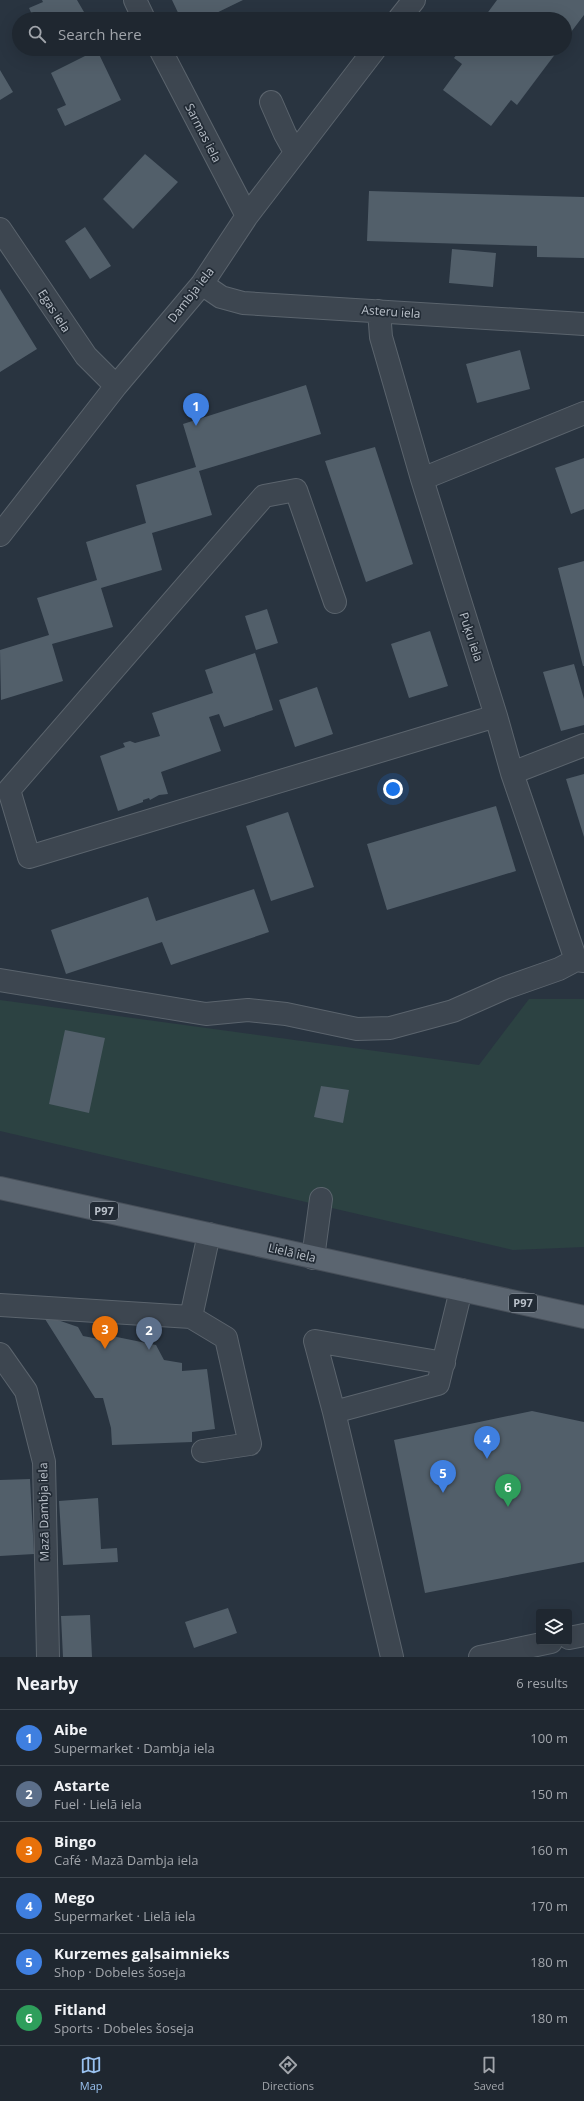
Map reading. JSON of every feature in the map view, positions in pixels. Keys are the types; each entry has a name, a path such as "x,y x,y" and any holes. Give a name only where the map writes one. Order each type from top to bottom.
{"main road":[{"name":"Lielā iela","path":"0,1188 584,1317"}],"street":[{"path":"135,0 141,12"},
{"path":"405,12 414,0"},
{"name":"Sarmas iela","path":"164,56 247,216"},
{"name":"Dambja iela","path":"0,535 116,386 202,284 247,216 370,56"},
{"path":"271,102 284,134 295,152"},
{"name":"Egas iela","path":"0,229 86,356 116,386"},
{"name":"Asteru iela","path":"202,284 221,297 243,303 584,324"},
{"name":"Puķu iela","path":"379,311 381,337 422,479 496,716 512,773 580,961"},
{"path":"422,479 584,413"},
{"path":"335,602 296,490 264,496 9,790 29,857 496,716"},
{"path":"512,773 584,744"},
{"path":"0,980 206,1014 248,1010 286,1014 357,1029 390,1028 453,1011 505,988 580,961"},
{"path":"313,1258 321,1199"},
{"path":"191,1317 209,1234"},
{"path":"334,1412 438,1384 461,1290"},
{"path":"0,1305 191,1317 226,1338 250,1444 204,1451"},
{"path":"392,1657 334,1412 314,1341 444,1363"},
{"name":"Mazā Dambja iela","path":"0,1354 26,1391 44,1462 48,1657"},
{"path":"572,1637 584,1635"},
{"path":"480,1657 537,1645"}],"green space":[{"path":"529,999 584,999 584,1247 513,1250 0,1131 0,1000 479,1065"}],"building":[{"path":"42,0 77,0 84,12 31,12 29,8 43,2"},
{"path":"172,0 243,0 218,12 178,12"},
{"path":"497,0 584,0 584,15 572,31 572,12 488,12"},
{"path":"85,56 100,56 121,100 65,126 57,109 66,105 51,73"},
{"path":"456,56 554,56 517,105 511,100 491,126 443,90 462,64 454,58"},
{"path":"0,70 13,92 0,100"},
{"path":"145,154 178,182 133,229 103,199"},
{"path":"369,191 584,197 584,258 537,257 537,246 367,241"},
{"path":"85,227 111,266 90,279 65,241"},
{"path":"452,249 496,253 493,287 449,283"},
{"path":"0,289 37,349 0,372"},
{"path":"520,350 530,389 477,403 466,364"},
{"path":"306,385 321,434 199,471 212,515 152,533 162,570 101,588 113,627 52,644 63,681 1,700 0,650 49,635 37,598 97,580 86,542 146,523 136,485 196,467 183,424"},
{"path":"375,447 413,564 366,582 325,461"},
{"path":"584,458 584,509 571,514 555,468"},
{"path":"584,561 584,666 583,666 558,568"},
{"path":"267,609 278,643 256,650 245,616"},
{"path":"430,631 448,686 409,698 391,644"},
{"path":"255,653 273,710 224,727 219,714 209,717 221,751 161,772 168,794 159,795 150,800 149,798 143,800 143,802 118,811 100,756 125,747 123,743 130,741 135,743 160,736 152,713 213,693 205,670"},
{"path":"574,664 584,699 584,725 561,731 543,672"},
{"path":"317,687 333,734 295,747 279,700"},
{"path":"584,774 584,837 566,779"},
{"path":"496,806 516,871 387,910 367,844"},
{"path":"288,812 314,887 271,901 246,826"},
{"path":"254,889 269,932 171,965 162,942 66,974 51,930 148,897 156,921"},
{"path":"65,1030 105,1038 89,1113 49,1104"},
{"path":"321,1086 349,1090 343,1123 314,1117"},
{"path":"49,1317 78,1327 83,1336 99,1339 107,1335 156,1345 164,1360 182,1363 182,1371 207,1369 215,1429 192,1432 192,1442 112,1445 111,1428 103,1398 95,1398 45,1319"},
{"path":"532,1411 584,1422 584,1562 425,1593 394,1440"},
{"path":"30,1479 34,1554 0,1556 0,1480"},
{"path":"98,1498 101,1549 117,1548 118,1562 63,1565 59,1501"},
{"path":"228,1608 237,1633 194,1648 185,1622"},
{"path":"90,1615 92,1657 63,1657 61,1616"}],"place":[{"name":"Aibe","path":"196,426"},
{"name":"Bingo","path":"105,1349"},
{"name":"Astarte","path":"149,1350"},
{"name":"Mego","path":"487,1459"},
{"name":"Kurzemes gaļsaimnieks","path":"443,1493"},
{"name":"Fitland","path":"508,1507"}]}
